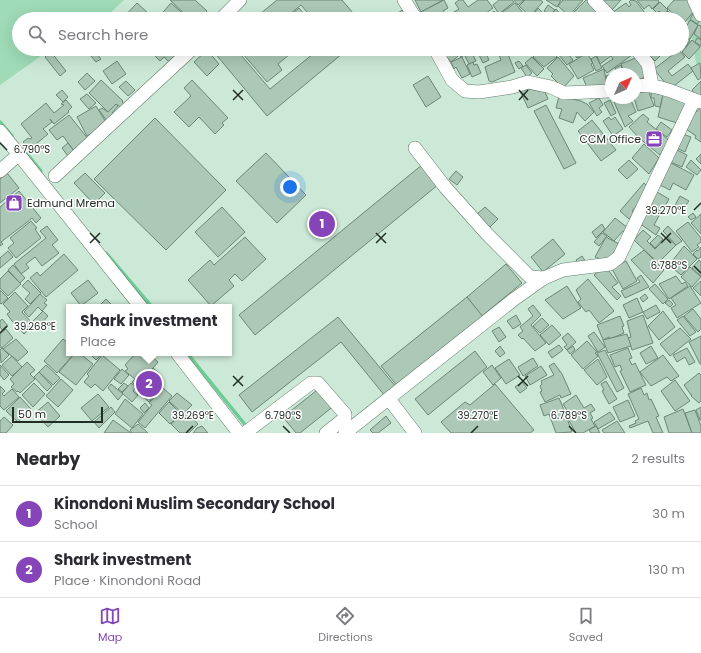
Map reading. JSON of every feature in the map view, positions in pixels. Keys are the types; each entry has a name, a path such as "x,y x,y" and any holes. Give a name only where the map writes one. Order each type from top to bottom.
{"street":[{"path":"229,12 240,0"},
{"path":"404,0 412,12"},
{"path":"594,0 605,12"},
{"path":"694,0 701,14"},
{"path":"55,176 184,56"},
{"path":"439,56 452,80 464,91 480,92 512,87 528,82 551,87 564,93 605,91"},
{"path":"642,56 648,64 652,85"},
{"path":"345,433 513,300 544,278 563,270 610,264 619,257 698,101 664,87 652,85 641,86"},
{"path":"0,131 140,304"},
{"path":"415,148 445,187 487,234 530,277 544,278"},
{"path":"0,170 19,154"},
{"path":"180,356 238,433"},
{"path":"245,433 311,383 316,382 345,414 345,418 326,433"},
{"path":"389,399 415,433"}],"green space":[{"path":"0,0 124,0 111,12 12,12 12,56 41,56 0,85"},
{"path":"677,0 701,0 701,68 696,63 691,29 689,25 689,12 683,12"}],"building":[{"path":"170,0 195,0 207,11 206,12 183,12"},
{"path":"277,0 342,0 352,12 307,12 301,5 292,12 262,12"},
{"path":"415,0 443,0 421,12"},
{"path":"444,0 448,8 443,12 421,12"},
{"path":"459,0 463,0 468,7 478,0 487,0 493,8 488,12 454,12 459,9 455,3"},
{"path":"499,0 512,0 514,2 502,12 498,12 493,5"},
{"path":"514,0 524,0 518,5"},
{"path":"525,0 540,0 543,2 534,12 526,12 519,6"},
{"path":"546,0 561,0 557,7"},
{"path":"563,0 583,0 572,12 565,12 558,6"},
{"path":"586,0 588,0 598,10 596,12 574,12"},
{"path":"598,0 621,0 611,11"},
{"path":"631,0 636,1 644,12 613,12 626,3 629,7 631,5 629,2"},
{"path":"637,0 658,0 659,2 652,9 649,5 644,9"},
{"path":"674,0 692,0 690,7 694,11 689,17 689,12 671,12 667,8"},
{"path":"660,2 668,10 666,12 656,12 653,9"},
{"path":"137,3 147,12 129,12"},
{"path":"171,3 181,12 163,12"},
{"path":"515,3 522,12 503,12"},
{"path":"548,5 555,10 553,12 544,11"},
{"path":"299,8 302,12 294,12"},
{"path":"538,8 542,12 535,12"},
{"path":"694,12 699,21 697,24 690,19"},
{"path":"690,20 698,25 690,39 689,38"},
{"path":"698,25 701,26 701,39 694,34"},
{"path":"697,38 701,40 701,46 695,42"},
{"path":"692,40 700,47 689,59 686,56 689,56 689,44"},
{"path":"54,56 66,71 60,76 45,57"},
{"path":"91,56 98,56 101,59 96,62"},
{"path":"155,56 175,56 169,62 164,57 160,61"},
{"path":"200,56 212,56 219,64 207,76 194,62"},
{"path":"217,56 242,56 270,89 310,56 340,56 267,116"},
{"path":"245,56 288,56 278,64 282,70 267,82"},
{"path":"446,56 458,56 451,62"},
{"path":"465,56 474,56 476,61 469,64"},
{"path":"480,56 487,56 489,60 483,63"},
{"path":"500,56 509,56 515,72 492,82 489,81 485,67 501,60"},
{"path":"556,56 557,57 544,67 533,57"},
{"path":"560,56 570,56 573,60 567,65"},
{"path":"582,56 589,56 593,63 591,64 594,70 578,79 569,64"},
{"path":"596,56 602,68 596,71 591,59"},
{"path":"597,56 611,56 600,64"},
{"path":"611,56 631,56 614,68 605,68 605,70 602,66 613,59"},
{"path":"640,56 648,76 641,79 641,68 623,68 621,64"},
{"path":"650,56 660,56 655,61"},
{"path":"671,56 684,56 685,57 668,71 672,76 688,64 693,71 670,89 654,69"},
{"path":"462,57 470,74 462,78 456,67 454,69 451,62"},
{"path":"532,57 544,69 537,76 525,63"},
{"path":"558,57 574,76 563,88 551,76 553,74 547,68"},
{"path":"117,61 126,74 112,84 103,71"},
{"path":"519,61 523,66 519,69 515,63"},
{"path":"473,62 474,65 477,64 481,73 472,77 467,65"},
{"path":"700,63 701,78 698,80 691,68"},
{"path":"526,65 532,73 527,77 521,68"},
{"path":"621,65 622,68 615,68"},
{"path":"604,69 605,86 589,92 583,78"},
{"path":"87,73 95,81 85,90 78,82"},
{"path":"428,76 441,97 426,107 413,85"},
{"path":"101,80 127,106 122,108 116,104 108,112 89,93"},
{"path":"192,80 228,118 222,123 224,125 215,134 199,117 189,127 174,112 191,96 184,88"},
{"path":"126,81 135,90 128,96 119,87"},
{"path":"701,81 701,100 699,101 692,90"},
{"path":"518,87 545,92 548,99 528,108"},
{"path":"62,90 68,97 63,102 56,95"},
{"path":"648,90 654,106 638,111 636,104 641,104 641,92"},
{"path":"651,92 663,95 660,107 655,106 654,98 651,98"},
{"path":"87,94 96,103 89,109 80,99"},
{"path":"663,95 687,102 677,123 658,117"},
{"path":"559,96 581,101 587,104 594,112 585,121 577,112 573,123 559,118 562,109 556,108"},
{"path":"599,98 603,105 599,108 602,112 597,116 589,103"},
{"path":"66,100 72,107 68,111 69,112 54,124 50,119 52,122 43,129 48,134 29,150 23,142 28,138 32,138 21,124 46,103 54,113 64,105 61,104"},
{"path":"604,103 612,104 616,113 611,116"},
{"path":"116,104 118,106 112,113 116,117 109,124 99,110 102,108 108,112"},
{"path":"615,104 633,104 636,112 628,116 633,121 625,127"},
{"path":"546,105 576,163 564,169 534,111"},
{"path":"96,106 107,124 87,136 77,117"},
{"path":"701,108 701,142 695,138 696,136 686,129 692,115"},
{"path":"643,114 649,119 647,122 669,140 660,155 639,138 629,127"},
{"path":"69,115 89,140 74,151 63,136 57,140 49,130"},
{"path":"609,117 611,120 615,117 623,129 613,136 603,121"},
{"path":"155,118 226,190 166,250 94,179"},
{"path":"592,120 616,150 601,161 578,131"},
{"path":"661,122 672,130 667,137 656,129"},
{"path":"680,133 691,137 685,152 674,147"},
{"path":"68,143 74,151 68,156 62,148"},
{"path":"644,144 659,158 649,174 632,158"},
{"path":"673,148 687,155 682,167 668,161"},
{"path":"266,153 306,195 277,223 236,181"},
{"path":"701,154 701,164 696,159"},
{"path":"629,160 638,169 627,179 618,170"},
{"path":"691,160 701,170 697,175 686,167"},
{"path":"669,162 694,175 686,190 673,183 670,190 658,184"},
{"path":"423,164 439,184 255,335 239,315"},
{"path":"456,171 463,177 457,185 449,179"},
{"path":"7,173 19,188 0,203 0,179"},
{"path":"85,173 105,193 94,204 74,183"},
{"path":"644,183 648,187 645,196 632,211 634,213 629,219 620,211"},
{"path":"19,191 41,218 36,223 32,218 1,242 3,244 0,246 0,207"},
{"path":"657,192 669,199 662,212 649,205"},
{"path":"680,196 689,201 681,211 674,207"},
{"path":"222,207 245,232 218,257 195,232"},
{"path":"485,207 498,219 489,228 476,215"},
{"path":"647,207 660,214 654,225 660,228 656,235 639,223"},
{"path":"693,213 696,217 691,220 688,217"},
{"path":"701,214 701,234 691,223"},
{"path":"615,218 628,228 625,232 623,231 614,241 603,232"},
{"path":"31,221 37,228 35,229 41,238 16,258 8,248 14,243 10,238"},
{"path":"688,222 701,238 701,242 697,245 699,247 692,252 676,231"},
{"path":"602,224 605,229 596,238 592,232"},
{"path":"47,226 58,240 52,245 59,253 42,266 35,257 26,264 29,268 21,274 14,264 46,238 40,231"},
{"path":"668,226 682,241 676,245 663,231"},
{"path":"643,230 651,237 647,241 655,249 667,237 676,245 658,263 634,240"},
{"path":"602,233 607,236 599,246 594,242"},
{"path":"658,235 663,239 655,248 650,243"},
{"path":"245,237 266,259 242,281 235,274 229,280 234,286 213,304 209,304 188,280 210,260 214,265"},
{"path":"606,237 621,245 608,263 595,257"},
{"path":"553,239 565,254 543,272 531,257"},
{"path":"684,246 697,259 681,275 669,265"},
{"path":"701,247 701,257 698,259 693,254"},
{"path":"644,250 664,270 653,283 631,260"},
{"path":"8,251 13,257 0,268 0,258"},
{"path":"64,254 78,270 46,297 30,278 37,272 40,276"},
{"path":"582,256 586,262 580,266 576,260"},
{"path":"699,260 701,262 701,276 692,268"},
{"path":"626,261 637,281 623,289 612,269"},
{"path":"506,264 522,283 482,316 467,297"},
{"path":"13,265 25,278 20,283 8,270"},
{"path":"605,266 618,283 612,287 621,296 617,300 594,275"},
{"path":"690,267 701,277 692,287 681,277"},
{"path":"8,271 21,284 8,296 0,288 0,279"},
{"path":"641,275 649,287 625,298 621,291 640,282 637,278"},
{"path":"676,276 682,284 685,282 688,286 669,299 659,284"},
{"path":"588,279 614,311 599,323 589,310 586,312 578,302 581,299 576,290"},
{"path":"28,280 41,293 30,304 25,299 30,293 22,286"},
{"path":"88,280 98,293 84,304 79,304 71,293"},
{"path":"701,281 701,296 693,288"},
{"path":"655,284 668,299 663,304 649,289"},
{"path":"567,286 581,308 563,319 545,300"},
{"path":"690,286 701,303 677,318 671,308 676,305 671,298"},
{"path":"0,290 8,298 1,304 0,303"},
{"path":"15,292 28,306 22,312 34,325 24,334 7,314 10,312 3,304"},
{"path":"40,294 47,300 44,303 47,305 42,311 38,307 29,317 24,312"},
{"path":"645,294 648,298 643,302 640,298"},
{"path":"467,297 484,318 398,387 381,366"},
{"path":"637,298 643,312 629,318 623,305"},
{"path":"106,299 111,304 101,304"},
{"path":"669,300 673,304 670,307 665,303"},
{"path":"533,305 541,315 531,325 546,343 535,351 523,338 522,339 518,335 523,331 520,327 533,316 528,309"},
{"path":"656,305 660,312 647,319 643,312"},
{"path":"693,309 701,319 701,329 698,332 684,316"},
{"path":"43,311 48,316 38,327 32,322"},
{"path":"663,311 675,327 659,340 648,326"},
{"path":"516,315 521,324 513,329 507,321"},
{"path":"643,315 653,343 632,350 628,338 631,337 627,321"},
{"path":"620,316 624,326 622,327 624,333 610,339 609,337 603,340 597,325"},
{"path":"683,316 696,332 690,336 677,320"},
{"path":"338,317 396,387 385,396 341,342 252,412 239,395"},
{"path":"542,318 549,325 540,333 533,326"},
{"path":"2,319 8,326 3,331 0,327 0,321"},
{"path":"552,325 561,335 549,345 540,335"},
{"path":"499,327 506,337 499,342 492,331"},
{"path":"680,328 691,339 670,356 660,344"},
{"path":"6,329 13,338 2,348 0,347 0,334"},
{"path":"594,332 605,347 598,352 588,336"},
{"path":"568,333 576,342 567,350 564,347 567,345 562,338"},
{"path":"627,334 631,346 608,353 603,340"},
{"path":"701,336 701,364 700,364 689,342"},
{"path":"16,339 28,352 18,361 3,349"},
{"path":"63,339 66,342 66,356 72,356 57,373 44,361"},
{"path":"587,341 597,352 595,353 598,356 583,369 571,355"},
{"path":"559,345 563,350 552,358 548,352"},
{"path":"500,346 505,353 500,357 495,351"},
{"path":"573,346 575,350 570,354 567,350"},
{"path":"651,346 658,358 646,364 640,353"},
{"path":"2,348 9,355 1,363 0,350"},
{"path":"628,348 632,358 629,359 632,365 635,363 646,385 630,392 620,371 622,370 620,365 615,367 610,355"},
{"path":"687,348 695,362 689,365 685,357 677,362 673,355"},
{"path":"605,350 624,388 617,392 597,353"},
{"path":"475,351 487,367 428,415 415,399"},
{"path":"663,355 679,376 671,381 667,377 651,386 640,372"},
{"path":"12,356 22,367 12,376 2,365"},
{"path":"72,356 83,356 93,364 76,385 59,372"},
{"path":"92,356 100,356 96,360"},
{"path":"101,356 120,370 103,391 95,384 91,388 84,382 89,376 87,374"},
{"path":"133,356 151,356 158,362 137,387 132,382 135,379 125,371 128,369 125,365"},
{"path":"533,358 538,366 523,376 518,367"},
{"path":"509,359 520,375 506,384 495,368"},
{"path":"598,359 607,377 597,385 584,370"},
{"path":"27,362 35,370 30,374 35,379 20,393 11,387 14,384 10,379"},
{"path":"554,363 562,374 571,394 561,398 560,395 545,402 540,392 542,391 540,386 542,384 541,381 554,375 549,366"},
{"path":"0,365 9,375 4,380 0,375"},
{"path":"46,365 60,378 53,385 39,372"},
{"path":"492,365 501,378 493,385 483,372"},
{"path":"541,366 547,375 530,385 525,376"},
{"path":"153,368 159,373 154,380 162,387 149,402 135,389"},
{"path":"122,369 129,375 121,384 114,379"},
{"path":"39,372 52,386 47,391 34,377"},
{"path":"699,373 701,375 701,401 699,403 691,396 692,395 684,385"},
{"path":"61,379 73,390 58,407 46,396"},
{"path":"675,380 690,401 675,411 661,391"},
{"path":"606,381 617,399 609,404 602,391 604,390 601,384"},
{"path":"522,382 527,388 520,393 515,387"},
{"path":"34,383 45,394 33,407 22,395"},
{"path":"124,383 128,386 122,392 118,389"},
{"path":"131,383 136,387 133,391 138,395 132,402 122,393"},
{"path":"111,384 123,394 118,400 108,388"},
{"path":"495,384 534,430 530,433 451,433 441,422 465,402 470,405"},
{"path":"0,386 5,391 2,394 4,396 12,389 19,397 4,410 0,406"},
{"path":"321,387 335,405 300,433 296,433 283,417"},
{"path":"163,388 172,396 145,428 138,422 152,405 149,403"},
{"path":"641,388 644,395 647,393 649,400 651,399 659,416 656,417 663,433 653,433 648,421 630,428 629,426 636,423 635,421 639,419 628,394"},
{"path":"177,393 192,405 183,414 169,401"},
{"path":"98,394 109,407 92,421 81,408"},
{"path":"576,395 584,408 591,404 595,410 590,413 593,418 591,419 595,426 583,433 576,433 568,419 571,417 563,404"},
{"path":"20,397 31,409 18,422 6,411"},
{"path":"559,398 572,432 556,433 549,414 544,416 540,405"},
{"path":"125,399 143,414 132,428 115,414"},
{"path":"628,400 635,416 620,422 613,407"},
{"path":"48,402 60,416 48,427 35,413"},
{"path":"169,402 181,414 170,424 159,413"},
{"path":"145,403 149,408 144,413 140,408"},
{"path":"111,407 115,412 99,428 94,422"},
{"path":"701,407 701,420 700,420 696,410"},
{"path":"683,409 692,433 669,433 664,417"},
{"path":"695,410 701,426 701,433 692,433 685,413"},
{"path":"187,412 198,424 189,433 180,433 171,424 182,414 184,415"},
{"path":"610,412 615,419 598,429 594,422"},
{"path":"386,416 391,423 378,433 373,433 370,430"},
{"path":"4,417 13,425 6,433 0,433 0,421"},
{"path":"113,420 131,433 104,433"},
{"path":"617,421 625,433 604,433 602,430"},
{"path":"138,424 148,433 132,433 130,430"},
{"path":"202,426 208,433 193,433 197,428"},
{"path":"596,426 600,433 591,433 589,430"}],"waterway":[{"path":"0,122 12,136"},
{"path":"23,149 41,171"},
{"path":"106,253 149,304"},
{"path":"189,356 247,427"}],"place":[{"name":"CCM Office","path":"654,139"},
{"name":"Edmund Mrema","path":"14,203"},
{"name":"Kinondoni Muslim Secondary School","path":"322,224"},
{"name":"Shark investment","path":"149,384"}]}
